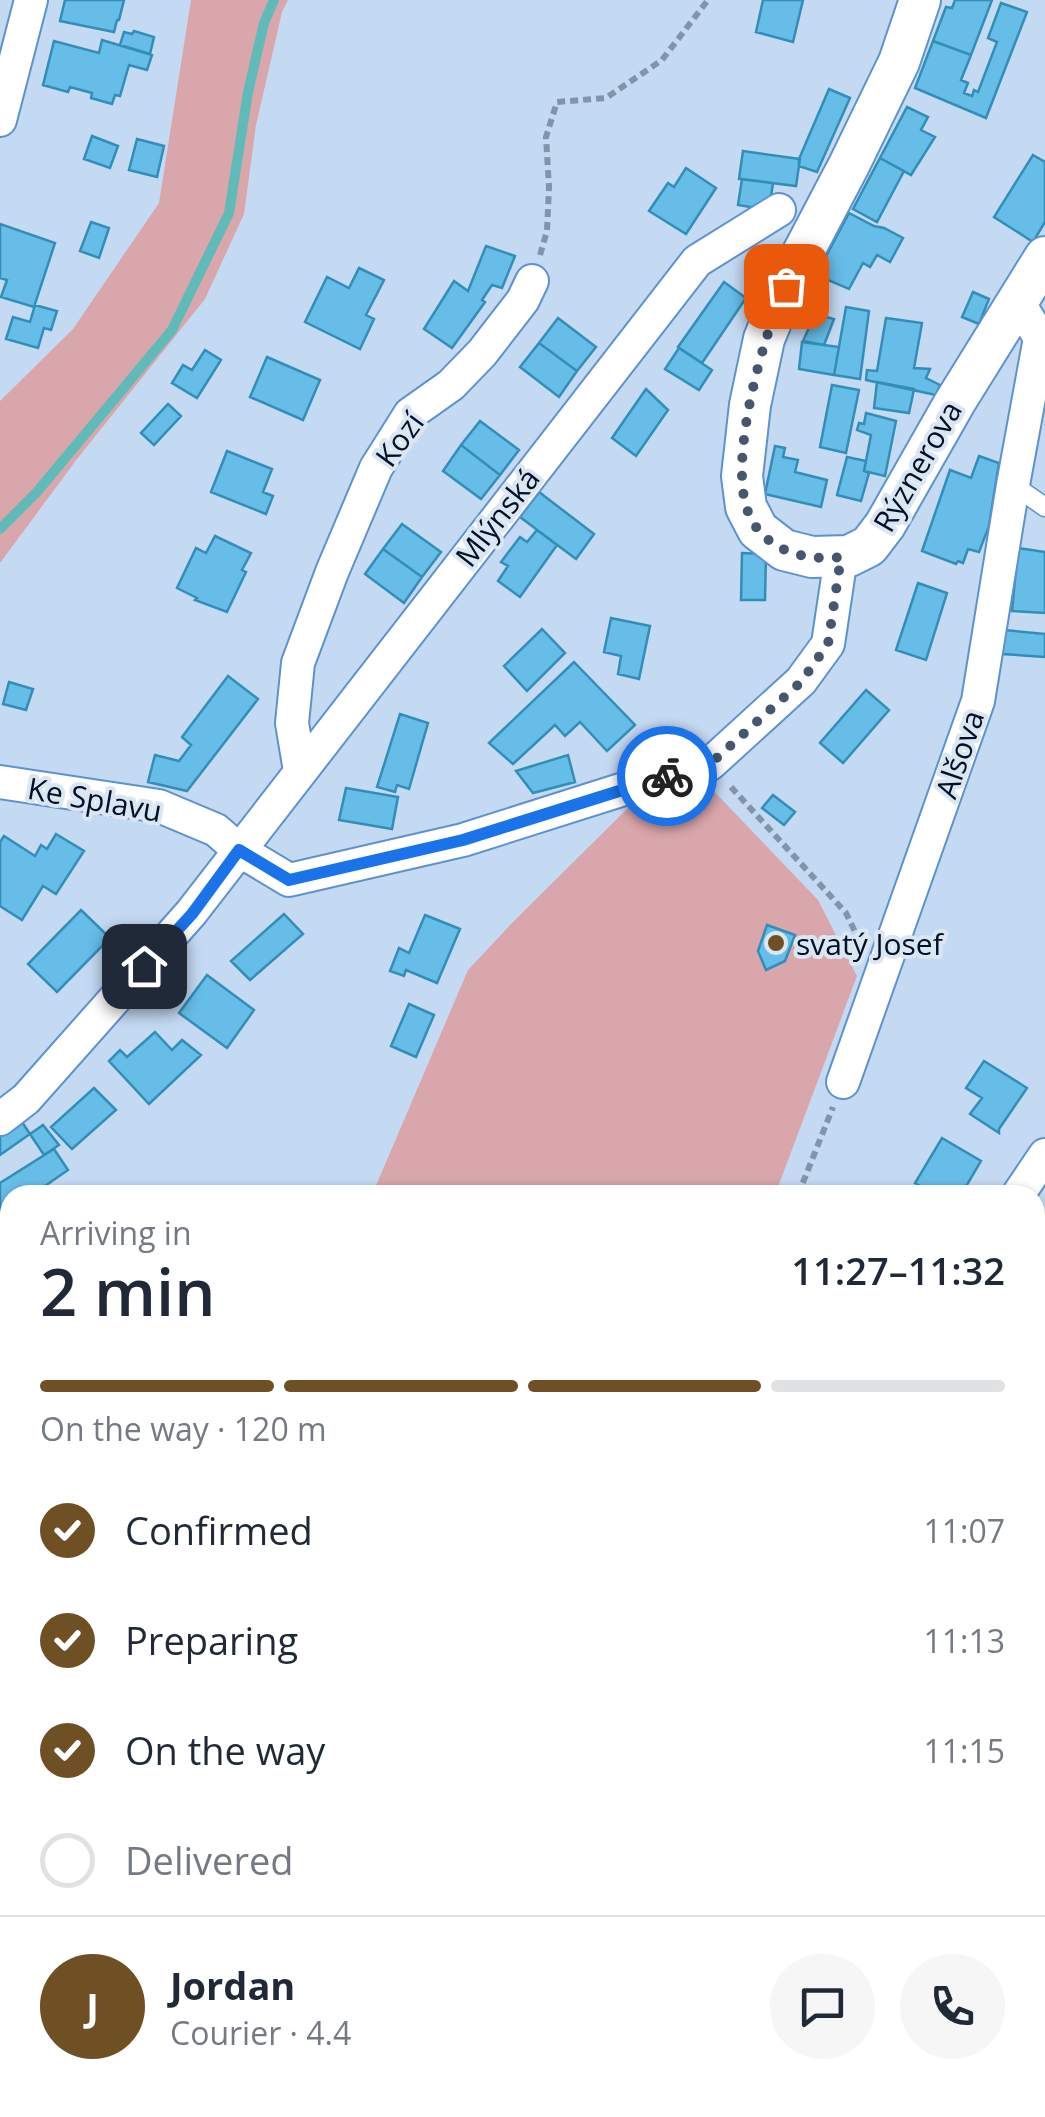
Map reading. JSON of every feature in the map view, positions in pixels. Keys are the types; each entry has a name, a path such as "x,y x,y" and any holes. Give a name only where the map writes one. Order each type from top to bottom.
{"street":[{"path":"0,120 32,0"},
{"name":"Rýznerova","path":"920,0 899,62 770,322 746,430 742,476 748,514 758,530 778,547 820,558 859,552 877,538 1045,257"},
{"name":"Mlýnská","path":"0,1119 26,1099 192,914 697,261 778,210"},
{"name":"Kozí","path":"300,771 292,723 298,663 376,468 410,414 451,385 482,353 523,300 532,281"},
{"name":"Alšova","path":"843,1082 978,701 1040,338 1018,300"},
{"path":"710,764 801,682 828,644 841,557"},
{"name":"Ke Splavu","path":"0,782 159,806 216,830 239,850 289,880 463,840 710,764"},
{"path":"1025,1185 1045,1155"}],"lane":[{"path":"1013,486 1045,507"}],"path":[{"path":"532,281 547,231 546,137 558,102 606,98 662,60 708,0"},
{"path":"710,764 846,913 878,981"},
{"path":"802,1185 843,1082"}],"shaded area":[{"path":"191,0 288,0 256,125 244,214 205,299 0,563 0,401 73,329 159,203"},
{"path":"706,783 818,900 857,976 779,1185 376,1185 468,970 629,807 666,785"}],"building":[{"path":"65,0 124,0 114,32 60,21"},
{"path":"763,0 803,0 793,42 756,32"},
{"path":"955,0 992,0 971,55 933,41 946,7 952,8"},
{"path":"1001,3 1027,12 986,118 915,88 933,41 971,55 961,80 968,83 964,93 972,96 974,90 978,92 997,42 988,38"},
{"path":"124,32 154,37 150,54 120,45"},
{"path":"102,40 152,55 147,70 129,65 120,96 115,95 112,104 91,98 92,93 43,85 54,41 99,53"},
{"path":"829,89 850,98 817,172 799,166 799,159"},
{"path":"907,107 928,117 921,130 935,137 911,175 880,158"},
{"path":"92,136 118,146 110,168 84,159"},
{"path":"137,139 164,146 157,177 129,170"},
{"path":"743,151 800,159 796,186 739,179"},
{"path":"1033,155 1045,162 1045,222 1033,242 994,217"},
{"path":"880,158 904,171 877,222 853,209"},
{"path":"686,168 716,188 686,234 649,211 668,183 674,187"},
{"path":"742,179 773,183 769,210 738,205"},
{"path":"849,213 903,238 890,262 877,255 870,267 863,263 849,289 816,275"},
{"path":"91,222 109,228 99,258 80,251"},
{"path":"0,224 55,243 34,307 1,297 7,280 0,278"},
{"path":"486,246 515,256 502,288 492,285 482,300 485,302 452,348 424,329 454,281 468,291"},
{"path":"359,268 384,280 366,315 374,319 360,349 305,322 327,277 349,288"},
{"path":"724,282 746,298 702,363 678,347"},
{"path":"973,292 989,299 979,324 962,317"},
{"path":"35,305 57,311 51,330 44,328 38,348 6,339 13,317 30,322"},
{"path":"846,307 869,311 860,379 834,375"},
{"path":"815,314 834,319 824,345 803,341"},
{"path":"558,318 596,347 577,371 539,343"},
{"path":"886,318 922,323 914,368 930,369 926,378 940,385 936,395 866,380 867,370 877,371"},
{"path":"802,342 839,347 834,375 799,369"},
{"path":"539,343 577,371 559,397 520,367"},
{"path":"679,348 712,370 699,390 665,369"},
{"path":"205,350 221,360 197,398 172,383 183,365 192,370"},
{"path":"267,357 320,380 303,420 250,397"},
{"path":"877,382 914,389 909,413 874,408"},
{"path":"832,385 859,390 846,453 820,447"},
{"path":"646,389 668,410 636,456 612,438"},
{"path":"168,404 181,416 154,445 141,433"},
{"path":"866,413 896,421 885,476 864,471 871,435 857,430 859,423 864,424"},
{"path":"480,421 519,450 500,475 461,445"},
{"path":"461,445 500,475 481,499 443,471"},
{"path":"775,446 785,448 783,457 798,460 795,472 827,480 821,507 765,494"},
{"path":"227,451 272,469 263,492 273,496 266,514 211,492"},
{"path":"979,456 999,463 989,526 979,552 968,549 963,563 956,564 922,551 950,470 971,478"},
{"path":"847,457 866,461 864,471 869,473 861,501 837,495"},
{"path":"539,492 594,534 576,559 520,517"},
{"path":"402,524 441,552 422,577 383,549"},
{"path":"537,530 557,545 520,597 498,581 508,566 501,562 520,537 527,542"},
{"path":"215,536 251,553 227,612 195,600 177,588 196,548 206,553"},
{"path":"1018,548 1045,552 1045,613 1012,611"},
{"path":"383,549 422,577 404,603 365,574"},
{"path":"742,553 766,554 765,600 741,600"},
{"path":"918,583 947,593 926,660 896,650"},
{"path":"611,618 650,626 639,679 618,674 621,656 604,652"},
{"path":"542,629 565,653 527,691 504,666"},
{"path":"1004,630 1045,634 1045,657 1002,654"},
{"path":"574,662 635,725 607,751 580,722 565,736 555,725 513,764 489,743"},
{"path":"228,676 258,699 187,791 148,782 155,755 179,761 191,745 182,737"},
{"path":"9,682 33,689 26,710 3,704"},
{"path":"866,690 889,710 843,763 820,743"},
{"path":"400,714 428,723 409,789 397,785 395,792 377,787"},
{"path":"568,755 575,782 533,793 516,771"},
{"path":"346,788 398,797 392,829 339,820"},
{"path":"773,795 795,812 784,825 762,808"},
{"path":"56,834 84,851 56,894 43,886 22,920 0,906 0,842 4,836 35,856 41,845 47,849"},
{"path":"81,910 110,938 57,992 28,964"},
{"path":"284,914 303,934 250,980 231,961"},
{"path":"425,915 460,929 437,983 406,970 404,976 390,971 399,948 409,953"},
{"name":"svatý Josef","path":"767,925 795,935 785,961 766,970 758,951"},
{"path":"207,975 254,1010 227,1048 179,1013"},
{"path":"409,1004 434,1015 416,1057 391,1046"},
{"path":"155,1032 172,1050 182,1040 201,1055 149,1104 109,1061 120,1050 127,1057"},
{"path":"984,1061 1027,1088 999,1133 970,1114 982,1098 966,1088"},
{"path":"94,1088 116,1110 72,1149 51,1127"},
{"path":"20,1119 30,1134 0,1155 0,1133"},
{"path":"43,1125 59,1145 44,1155 30,1134"},
{"path":"942,1138 981,1161 967,1185 915,1183"},
{"path":"54,1149 68,1170 46,1185 0,1183"}],"waterway":[{"path":"0,529 36,493 172,330 229,213 248,92 264,23 274,0"}],"way so far":[{"path":"667,776 710,764 801,682 828,644 841,557 812,558 778,547 758,530 744,497 746,430 754,386 770,322 786,286"}],"place":[{"name":"svatý Josef","path":"776,943"}],"route":[{"path":"144,966 192,914 239,850 289,880 463,840 667,776"}]}
